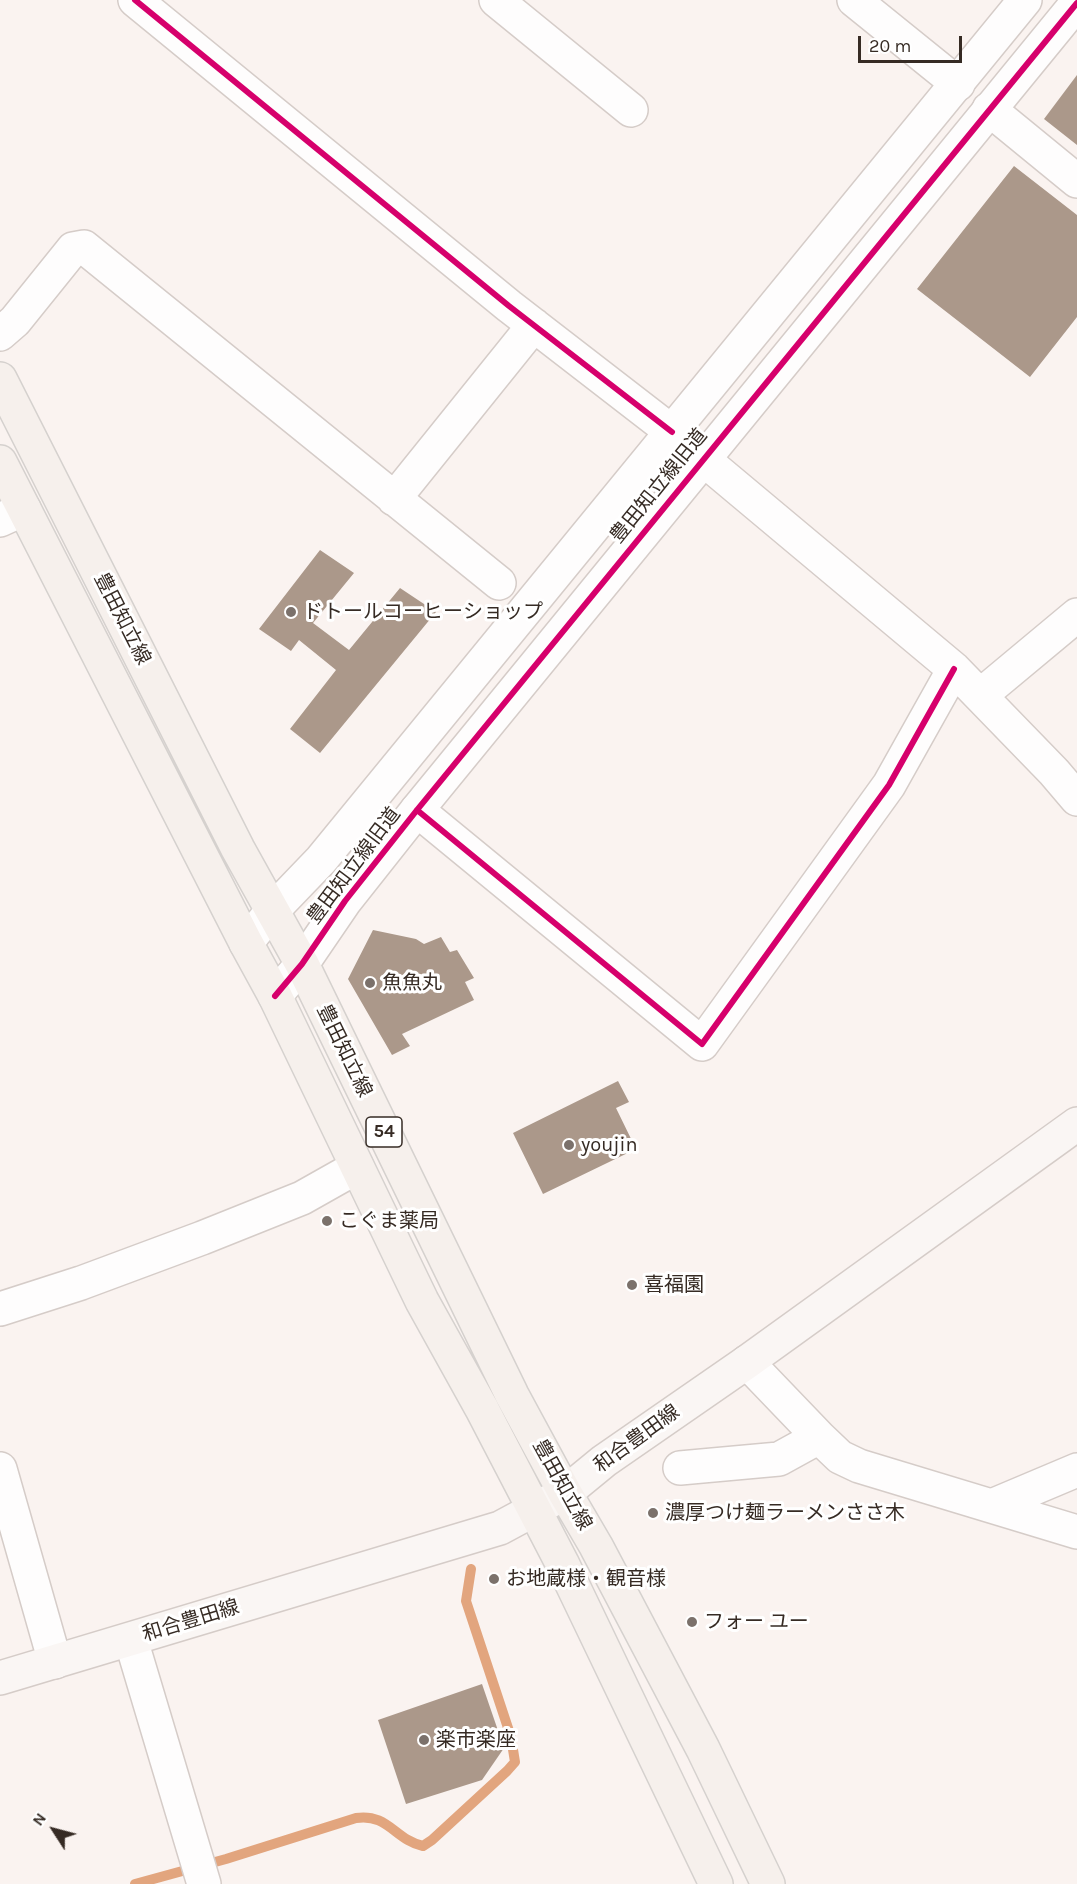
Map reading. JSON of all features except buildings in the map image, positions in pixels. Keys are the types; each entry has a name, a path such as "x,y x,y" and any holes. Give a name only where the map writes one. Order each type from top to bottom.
{"main road":[{"name":"豊田知立線","path":"0,379 238,849 302,964 512,1395 596,1546 698,1739 768,1884"},
{"name":"豊田知立線","path":"0,462 12,514 275,996 422,1301 482,1409 562,1563 716,1884"},
{"name":"和合豊田線","path":"0,1678 500,1528 565,1493 604,1461 747,1362 1077,1124"}],"street":[{"path":"135,0 509,306 672,432"},
{"path":"496,0 631,110"},
{"path":"854,0 958,84"},
{"name":"豊田知立線旧道","path":"246,943 272,910 321,860 1025,0"},
{"name":"豊田知立線旧道","path":"275,996 302,964 345,902 417,810 1077,3"},
{"path":"989,109 1077,181"},
{"path":"0,334 15,321 73,249 84,247 499,583"},
{"path":"394,499 534,325"},
{"path":"703,459 954,669 1066,770 1077,799"},
{"path":"981,695 1077,615"},
{"path":"417,810 702,1044 889,785 954,669"},
{"path":"0,1309 81,1283 202,1238 302,1198 357,1167"},
{"path":"747,1362 840,1457 859,1466 1077,1532"},
{"path":"680,1468 779,1459 819,1437"},
{"path":"0,1469 55,1662"},
{"path":"994,1506 1077,1470"},
{"path":"131,1640 204,1884"}],"waterway":[{"path":"135,1884 226,1859 356,1818 376,1819 413,1843 423,1846 507,1771 515,1762 511,1737 466,1601 471,1569"}],"cycle path":[{"path":"135,0 509,306 672,432"},
{"path":"275,996 302,964 345,901 417,810 1077,3"},
{"path":"417,810 702,1044 889,785 954,669"}],"place":[{"name":"ドトールコーヒーショップ","path":"291,612"},
{"name":"魚魚丸","path":"370,983"},
{"name":"youjin","path":"569,1145"},
{"name":"こぐま薬局","path":"327,1221"},
{"name":"喜福園","path":"632,1285"},
{"name":"濃厚つけ麺ラーメンささ木","path":"653,1513"},
{"name":"お地蔵様・観音様","path":"494,1579"},
{"name":"フォー ユー","path":"692,1622"},
{"name":"楽市楽座","path":"424,1740"}]}
